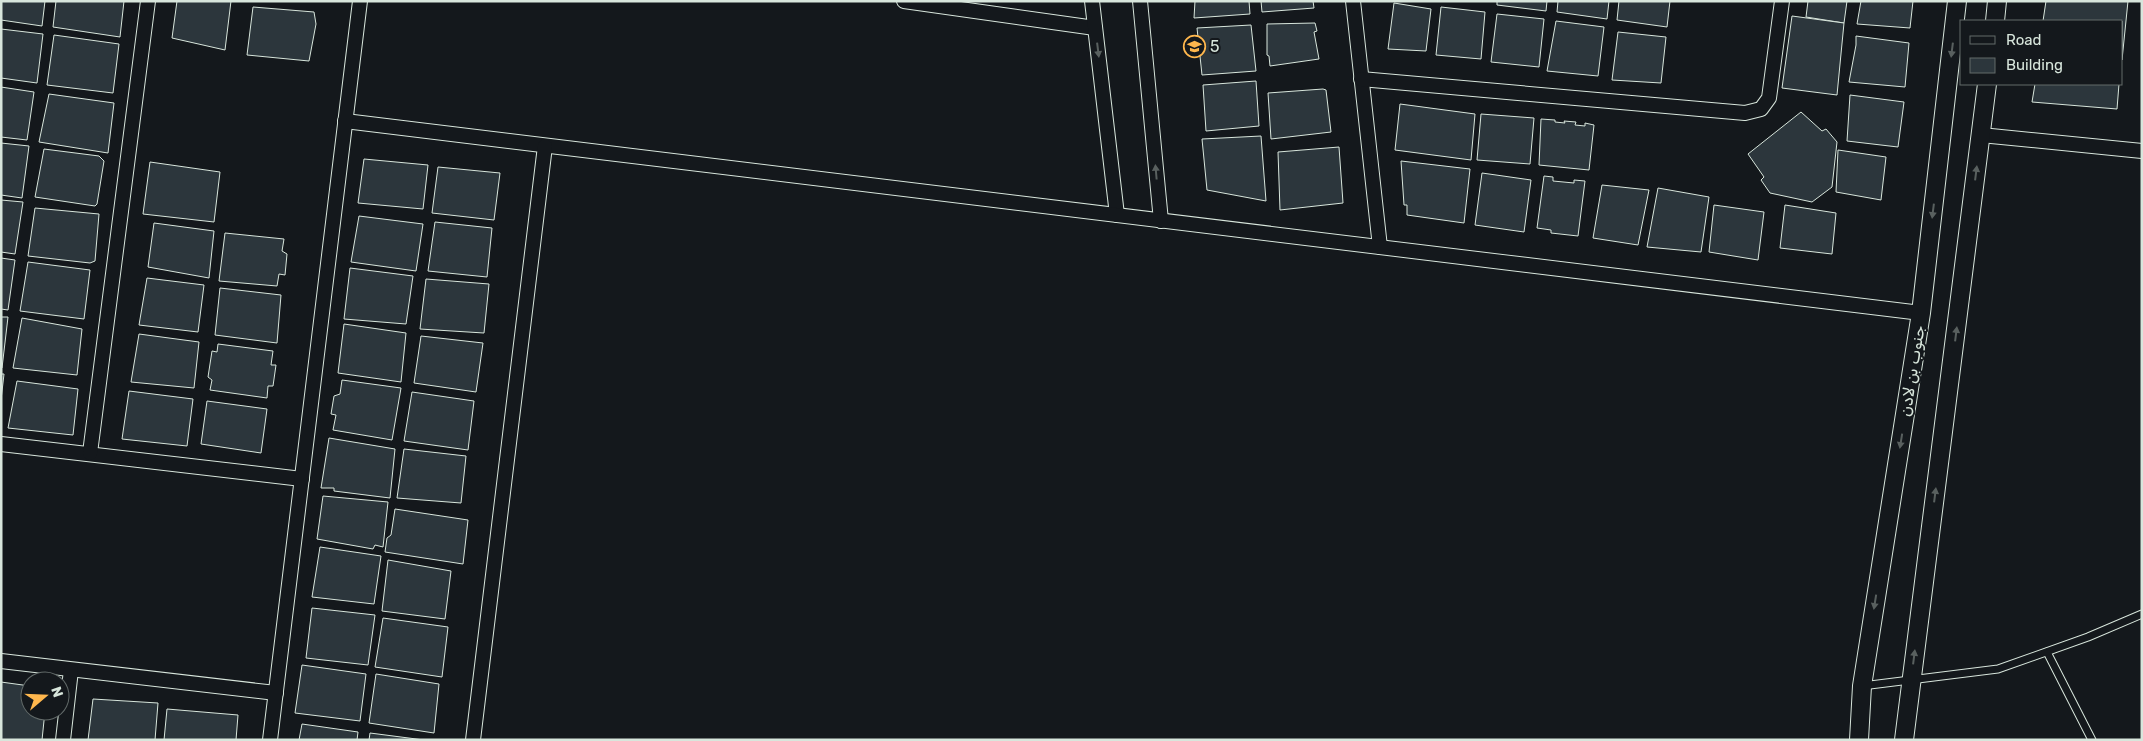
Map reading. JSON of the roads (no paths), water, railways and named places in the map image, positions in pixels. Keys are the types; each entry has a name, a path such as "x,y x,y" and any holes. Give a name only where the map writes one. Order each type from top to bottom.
{"street":[{"path":"90,453 148,1"},
{"path":"270,740 360,1"},
{"path":"904,1 1095,28"},
{"path":"1092,1 1117,215"},
{"path":"1140,1 1161,221"},
{"path":"1353,1 1380,247"},
{"path":"1361,79 1744,113 1761,109 1770,98 1782,1"},
{"name":"جنوب بن لادن","path":"1859,740 1862,686 1921,313 1957,1"},
{"path":"1995,20 1997,1"},
{"path":"1904,740 1987,85"},
{"path":"345,122 1921,313"},
{"path":"1981,135 2142,151"},
{"path":"473,740 545,146"},
{"path":"1,444 302,479"},
{"path":"1,661 276,694"},
{"path":"63,740 71,670"}],"lane":[{"path":"1862,686 1998,669 2088,637 2142,614"},
{"path":"2047,652 2092,740"}],"place":[{"name":"5","path":"1194,46"}]}
